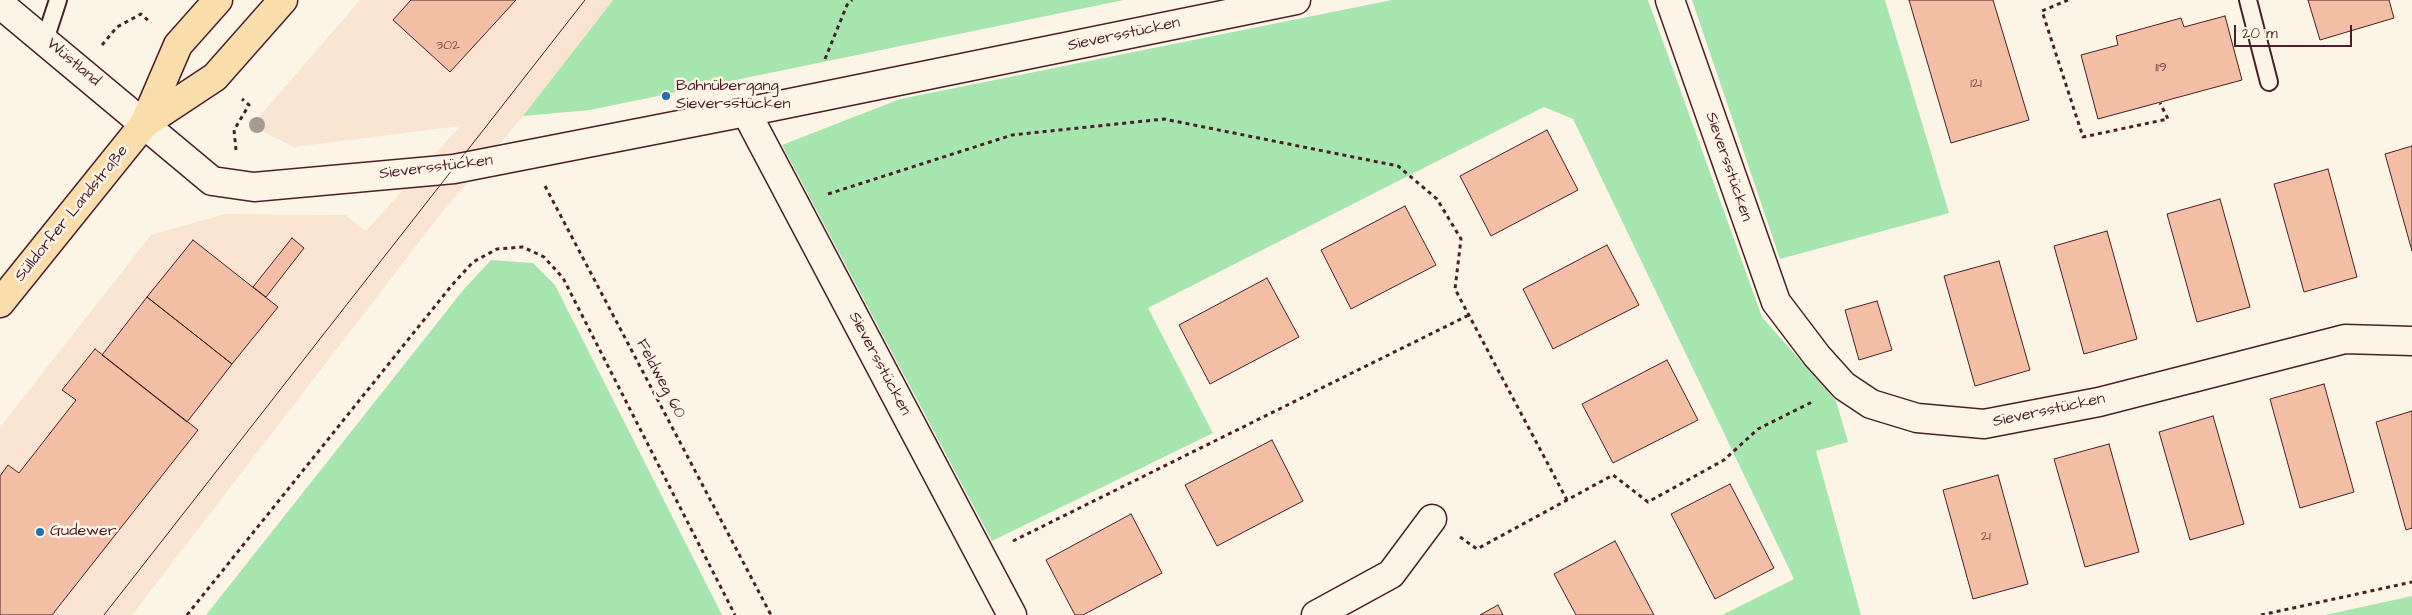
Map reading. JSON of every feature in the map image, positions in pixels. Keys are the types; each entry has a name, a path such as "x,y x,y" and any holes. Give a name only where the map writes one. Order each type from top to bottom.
{"main road":[{"name":"Sülldorfer Landstraße","path":"0,303 144,124 178,45 218,0"},
{"name":"Sülldorfer Landstraße","path":"144,124 215,77 283,0"}],"street":[{"name":"Sieversstücken","path":"144,124 212,181 254,187 454,169 746,112 1296,0"},
{"name":"Sieversstücken","path":"1670,0 1776,302 1817,356 1844,386 1871,404 1917,418 1984,424 2099,402 2345,339 2412,341"},
{"name":"Wüstland","path":"0,4 144,124"},
{"name":"Sieversstücken","path":"746,112 1012,615"},
{"path":"1316,615 1391,574 1432,519"}],"lane":[{"path":"45,40 58,0"},
{"path":"2248,0 2269,82"}],"path":[{"path":"809,99 847,5 852,0"},
{"path":"2068,0 2042,11 2083,137 2168,119 2160,103"},
{"path":"81,70 117,27 141,14"},
{"path":"794,205 1012,135 1164,119 1398,166 1437,199 1461,239 1455,289 1567,500"},
{"name":"Feldweg 60","path":"529,154 771,615"},
{"path":"187,615 472,262 497,249 523,247 544,257 563,278 735,615"},
{"path":"981,557 1469,315"},
{"path":"1432,519 1477,549 1612,475 1648,502 1724,460 1758,429 1844,386"},
{"path":"2261,615 2412,582"}],"shaded area":[{"path":"360,0 613,0 523,116 443,211 132,615 0,615 0,427 151,235 225,214 345,215 366,231 460,126 294,147 251,126"}],"green space":[{"path":"613,0 1124,0 590,110 523,116"},
{"path":"1392,0 1648,0 1762,317 1836,401 1848,442 1816,451 1861,615 1722,615 1794,579 1573,119 1544,107 1148,308 1213,433 992,541 782,145 900,99"},
{"path":"1692,0 1885,0 1949,213 1780,259"},
{"path":"491,260 533,263 555,285 722,615 206,615 464,289"},
{"path":"2412,596 2412,615 2325,615"}],"building":[{"path":"411,0 516,0 450,72 393,20"},
{"path":"1909,0 1993,0 2029,120 1951,143"},
{"path":"2308,0 2389,0 2394,18 2320,40"},
{"path":"2225,16 2242,80 2098,119 2081,55 2118,45 2116,36 2181,18 2184,27"},
{"path":"1547,130 1578,190 1491,236 1460,176"},
{"path":"2412,146 2412,251 2385,154"},
{"path":"2328,169 2357,277 2304,292 2274,184"},
{"path":"2220,199 2250,307 2197,322 2167,214"},
{"path":"1405,206 1436,265 1351,309 1321,250"},
{"path":"2107,231 2137,339 2084,354 2054,246"},
{"path":"292,238 304,248 266,297 253,287"},
{"path":"193,240 278,307 232,364 147,297"},
{"path":"1607,245 1639,305 1553,349 1523,289"},
{"path":"1999,261 2030,370 1975,386 1944,276"},
{"path":"1267,278 1299,337 1210,384 1179,325"},
{"path":"147,297 232,364 187,422 102,355"},
{"path":"1877,301 1892,350 1859,360 1845,310"},
{"path":"95,349 198,430 52,615 0,615 0,476 8,465 19,473 76,400 62,390"},
{"path":"1667,360 1698,420 1613,463 1582,404"},
{"path":"2324,384 2354,492 2300,508 2270,399"},
{"path":"2412,411 2412,528 2406,530 2376,422"},
{"path":"2213,416 2244,524 2190,540 2159,432"},
{"path":"1272,440 1303,501 1217,546 1185,485"},
{"path":"2109,444 2139,552 2085,567 2054,459"},
{"path":"1998,475 2028,584 1973,599 1943,490"},
{"path":"1730,484 1774,568 1715,599 1671,514"},
{"path":"1131,514 1162,573 1083,615 1075,615 1046,560"},
{"path":"1615,541 1654,615 1576,615 1554,574"},
{"path":"1498,605 1503,615 1480,615"}],"tram line":[{"path":"104,615 585,0"}],"place":[{"name":"Bahnübergang Sieversstücken","path":"666,96"},
{"name":"Gudewer","path":"40,532"}]}
